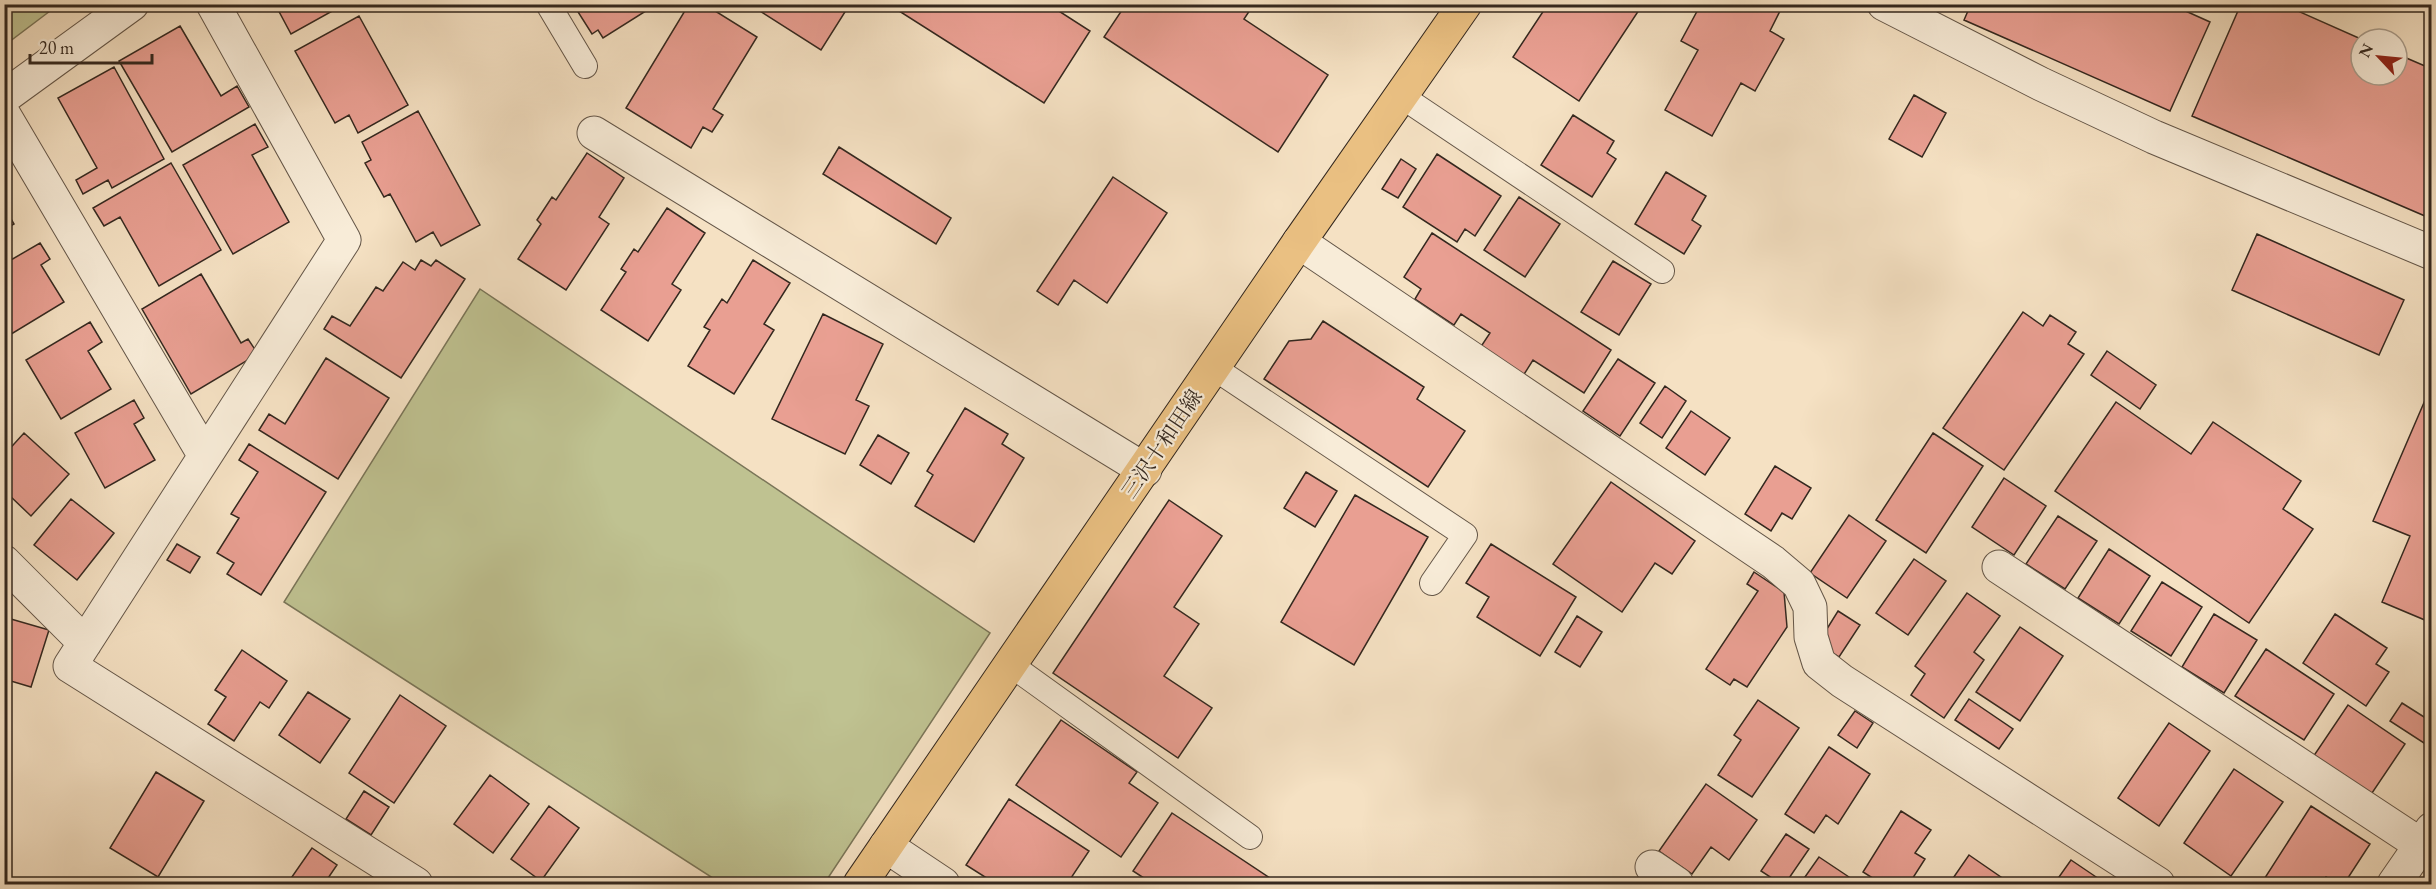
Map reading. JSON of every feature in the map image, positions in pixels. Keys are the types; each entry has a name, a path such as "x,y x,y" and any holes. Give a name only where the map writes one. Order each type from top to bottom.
{"main road":[{"name":"三沢十和田線","path":"860,885 1299,242 1465,4"}],"street":[{"path":"4,97 132,4"},
{"path":"213,4 344,240 70,666 416,885"},
{"path":"1900,9 2041,84 2154,137 2432,253"},
{"path":"4,115 205,456"},
{"path":"594,133 1145,470"},
{"path":"1299,242 1773,562 1799,584 1810,607 1811,637 1819,663 1842,681 2158,885"},
{"path":"4,562 84,643"},
{"path":"1999,567 2426,837 2394,885"},
{"path":"886,846 943,885"}],"lane":[{"path":"548,4 585,66"},
{"path":"1401,96 1662,271"},
{"path":"1214,368 1465,535 1432,583"},
{"path":"1011,665 1250,837"}],"green space":[{"path":"5,4 58,4 58,5 5,45"},
{"path":"480,289 990,633 824,884 722,884 284,602"}],"building":[{"path":"275,4 345,4 291,34"},
{"path":"573,4 657,4 603,38 598,30 592,34"},
{"path":"689,4 704,4 757,37 713,109 723,115 712,132 703,127 691,148 626,108"},
{"path":"749,4 850,4 821,50"},
{"path":"888,4 1048,4 1090,31 1044,103"},
{"path":"1126,4 1254,4 1244,19 1328,75 1278,152 1104,37"},
{"path":"1548,4 1643,4 1579,101 1513,57"},
{"path":"1701,4 1772,4 1781,9 1770,31 1784,39 1755,91 1741,83 1712,136 1665,110 1698,50 1681,41"},
{"path":"1971,4 2170,4 2210,22 2170,111 1964,20"},
{"path":"2241,4 2282,4 2349,34 2349,87 2409,87 2409,59 2432,69 2432,219 2192,116"},
{"path":"359,16 408,105 358,133 349,115 335,123 295,51"},
{"path":"180,26 221,96 237,86 249,107 172,152 119,61"},
{"path":"114,67 164,159 112,188 108,180 83,194 76,180 97,168 58,98"},
{"path":"1914,95 1946,113 1922,157 1889,139"},
{"path":"418,111 480,225 441,246 433,232 416,242 390,194 384,197 365,163 371,160 362,142"},
{"path":"1573,115 1614,141 1607,153 1616,159 1592,197 1541,165"},
{"path":"255,124 268,147 252,155 289,222 233,254 183,165"},
{"path":"839,147 951,218 936,244 823,174"},
{"path":"587,153 624,178 599,217 609,224 566,290 518,259 541,224 537,220 552,197 556,200"},
{"path":"1437,154 1501,196 1475,236 1465,229 1457,242 1403,207"},
{"path":"1401,159 1416,169 1398,198 1382,189"},
{"path":"171,163 221,250 159,286 120,217 104,226 93,208"},
{"path":"1666,172 1706,196 1692,220 1701,226 1684,254 1635,224"},
{"path":"1113,177 1167,213 1107,303 1074,280 1058,305 1037,291"},
{"path":"1519,197 1560,224 1525,277 1484,250"},
{"path":"4,207 14,224 4,230"},
{"path":"667,208 705,233 672,284 681,290 648,341 601,310 626,272 621,269 634,249 638,252"},
{"path":"1432,233 1611,350 1584,393 1533,360 1523,376 1480,348 1490,333 1461,314 1454,325 1415,299 1421,289 1404,277"},
{"path":"2257,234 2404,300 2379,355 2232,290"},
{"path":"40,243 50,259 41,265 64,302 8,336 4,331 4,264"},
{"path":"421,260 431,266 436,260 465,279 401,378 324,329 332,316 350,326 376,287 383,291 403,262 415,270"},
{"path":"753,260 790,283 764,324 774,330 734,394 688,366 710,330 704,327 722,299 727,303"},
{"path":"1613,261 1651,284 1619,335 1581,312"},
{"path":"201,274 241,343 248,339 258,354 191,394 142,309"},
{"path":"2023,312 2043,326 2050,315 2076,332 2068,344 2084,354 2004,470 1943,428"},
{"path":"823,314 883,344 856,400 869,406 845,454 772,419"},
{"path":"1323,321 1424,387 1417,399 1465,431 1428,487 1264,379 1289,341 1311,339"},
{"path":"90,322 102,342 88,351 111,389 61,419 26,360"},
{"path":"2107,351 2156,385 2140,409 2091,375"},
{"path":"326,358 389,398 338,479 259,430 269,414 285,424"},
{"path":"1618,359 1655,383 1620,436 1583,411"},
{"path":"2432,384 2432,623 2382,602 2410,536 2373,521"},
{"path":"1665,386 1686,401 1662,438 1640,423"},
{"path":"134,400 144,418 134,424 155,460 105,488 75,433"},
{"path":"2116,402 2191,454 2213,422 2301,481 2283,509 2313,529 2249,623 2055,491"},
{"path":"965,408 1008,434 1002,444 1024,458 974,542 915,506 933,475 927,471"},
{"path":"1691,411 1730,438 1705,475 1666,448"},
{"path":"24,433 69,474 31,516 9,495 4,500 4,455"},
{"path":"1933,433 1983,466 1926,553 1876,520"},
{"path":"878,435 909,453 891,484 860,465"},
{"path":"249,444 326,492 261,595 227,574 234,563 217,553 239,518 231,514 258,472 239,460"},
{"path":"1775,466 1811,488 1792,519 1782,513 1771,531 1745,514"},
{"path":"1306,472 1337,491 1315,527 1284,508"},
{"path":"2004,478 2046,506 2014,555 1972,527"},
{"path":"1611,482 1695,541 1672,574 1655,563 1622,612 1553,564"},
{"path":"1355,495 1428,537 1354,665 1281,622"},
{"path":"71,499 114,533 77,580 34,545"},
{"path":"1169,500 1222,536 1174,607 1199,624 1164,676 1212,708 1178,758 1053,673"},
{"path":"1849,515 1886,541 1847,598 1810,573"},
{"path":"2058,516 2097,541 2065,589 2026,564"},
{"path":"177,544 200,557 190,573 167,560"},
{"path":"1491,544 1576,597 1540,656 1477,617 1489,597 1466,583"},
{"path":"2109,549 2150,576 2119,624 2078,598"},
{"path":"1914,559 1946,581 1908,635 1876,613"},
{"path":"1754,572 1784,592 1787,627 1747,687 1734,679 1730,685 1706,669 1758,591 1747,584"},
{"path":"2162,582 2202,607 2171,656 2131,631"},
{"path":"1967,593 2000,616 1974,652 1984,660 1944,718 1911,695 1925,674 1915,666"},
{"path":"1838,611 1860,625 1839,657 1827,650 1825,632"},
{"path":"2214,614 2257,640 2224,693 2182,667"},
{"path":"2335,614 2387,648 2376,664 2389,672 2366,706 2303,663"},
{"path":"1577,616 1602,632 1580,667 1555,652"},
{"path":"4,617 49,630 31,687 4,679"},
{"path":"2020,627 2063,656 2020,721 1976,692"},
{"path":"2266,649 2334,694 2304,740 2235,696"},
{"path":"242,650 287,681 269,708 260,702 234,741 208,724 226,697 215,690"},
{"path":"308,692 350,719 320,763 279,735"},
{"path":"400,695 446,726 394,803 349,773"},
{"path":"1969,699 2013,729 1999,749 1955,720"},
{"path":"1758,700 1799,728 1752,797 1718,775 1741,740 1734,735"},
{"path":"2402,703 2432,722 2432,738 2427,745 2390,721"},
{"path":"2348,705 2405,744 2370,796 2313,757"},
{"path":"1855,711 1873,723 1857,748 1838,735"},
{"path":"1061,720 1137,772 1129,783 1158,803 1121,857 1016,785"},
{"path":"2169,723 2210,751 2159,826 2118,798"},
{"path":"1829,747 1870,774 1838,824 1826,815 1814,833 1785,814"},
{"path":"2234,769 2283,802 2231,876 2184,843"},
{"path":"156,772 204,801 158,877 110,848"},
{"path":"490,775 529,804 493,853 454,824"},
{"path":"1706,784 1757,820 1729,860 1711,847 1692,874 1659,851"},
{"path":"364,791 389,807 371,835 346,819"},
{"path":"1009,799 1089,851 1067,884 996,884 966,865"},
{"path":"549,806 579,828 541,881 511,859"},
{"path":"2311,806 2370,844 2344,884 2339,884 2326,877 2321,884 2261,884"},
{"path":"1901,811 1931,830 1915,853 1925,859 1909,884 1882,884 1863,872"},
{"path":"1172,813 1279,884 1153,884 1133,871"},
{"path":"1786,834 1809,849 1785,884 1781,884 1761,871"},
{"path":"312,848 337,865 324,884 287,884"},
{"path":"1969,855 2011,884 1949,884"},
{"path":"1819,857 1858,883 1800,884"},
{"path":"2071,860 2105,883 2054,884"}]}
